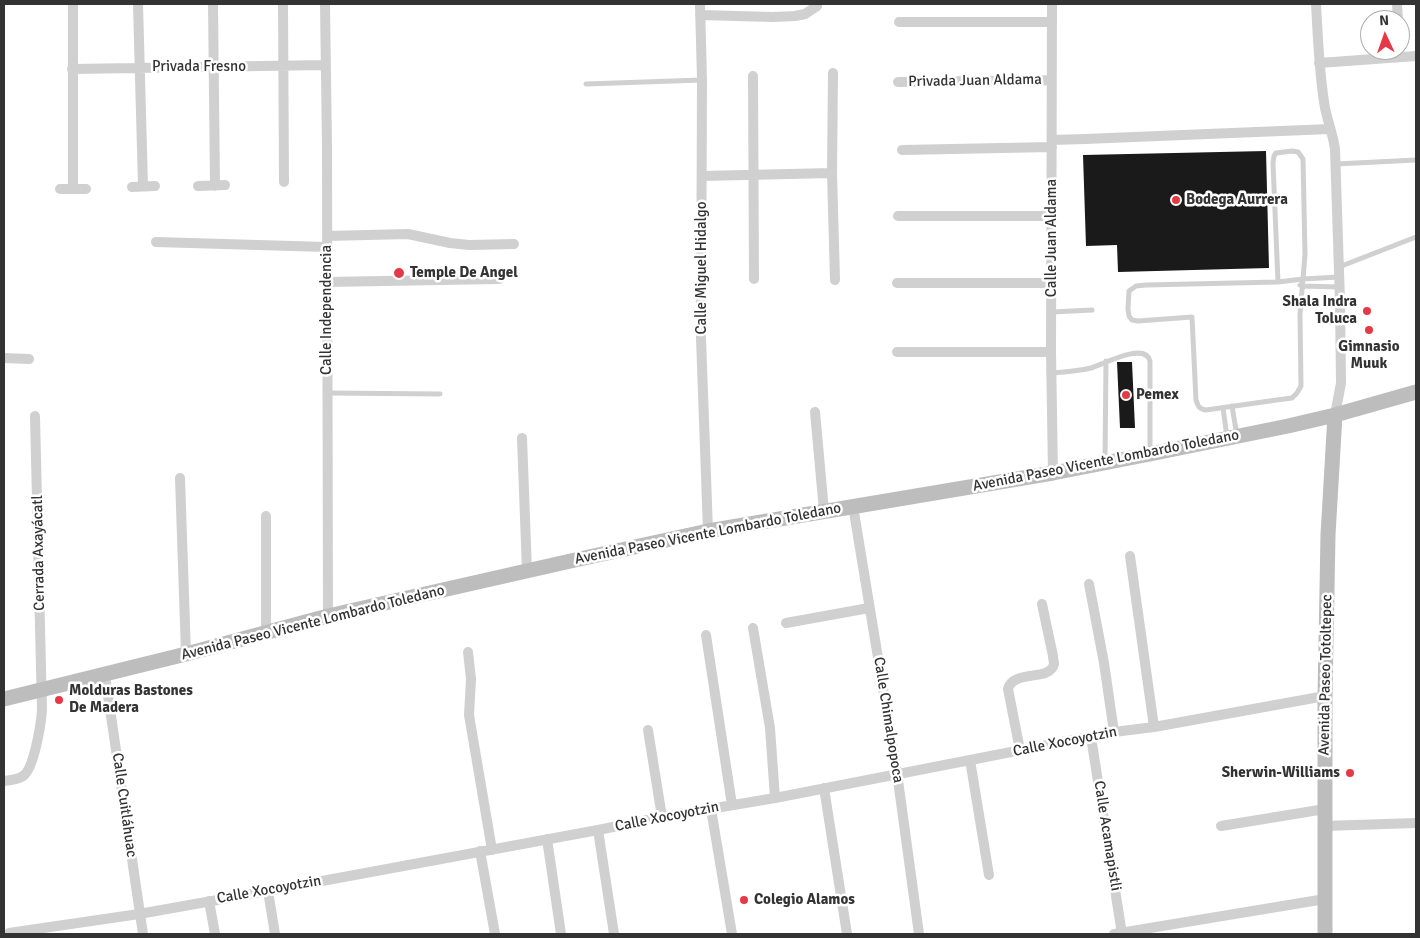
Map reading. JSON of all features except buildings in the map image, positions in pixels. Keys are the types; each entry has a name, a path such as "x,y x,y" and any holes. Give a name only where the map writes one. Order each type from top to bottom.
{"main road":[{"name":"Avenida Paseo Vicente Lombardo Toledano","path":"4,699 105,675 328,616 708,531 1105,463 1334,415 1416,392"},
{"name":"Avenida Paseo Totoltepec","path":"1325,934 1325,696 1328,535 1334,415"}],"street":[{"path":"73,4 73,189"},
{"path":"138,4 137,187 155,186"},
{"path":"198,186 220,185 213,67 213,4"},
{"path":"283,4 284,182"},
{"name":"Calle Independencia","path":"325,4 328,616"},
{"name":"Calle Miguel Hidalgo","path":"700,4 702,80 701,338 708,531"},
{"name":"Calle Juan Aldama","path":"1052,4 1051,374 1053,473"},
{"path":"1316,4 1319,63 1325,109 1334,141 1336,164 1341,383 1334,415"},
{"path":"700,15 795,16 805,14 817,6"},
{"path":"899,22 1052,22"},
{"path":"1319,63 1360,58"},
{"name":"Privada Fresno","path":"72,69 325,65"},
{"path":"833,73 832,173 835,280"},
{"path":"753,76 754,279"},
{"name":"Privada Juan Aldama","path":"898,82 1051,80"},
{"path":"902,150 1052,143 1085,139 1330,129"},
{"path":"702,176 832,173"},
{"path":"60,189 86,189"},
{"path":"898,216 1052,216"},
{"path":"156,242 327,241 408,234 469,245 514,244"},
{"path":"326,282 499,279"},
{"path":"898,283 1051,283"},
{"path":"897,352 1051,352"},
{"path":"4,358 29,358"},
{"path":"815,412 824,511"},
{"name":"Cerrada Axayácatl","path":"4,781 23,776 30,766 41,725 42,690 36,416"},
{"path":"522,438 527,571"},
{"path":"180,478 186,654"},
{"name":"Calle Chimalpopoca","path":"853,506 897,773 918,934"},
{"path":"266,516 266,632"},
{"path":"1130,556 1154,727"},
{"path":"1089,584 1104,663 1114,732"},
{"path":"1020,750 1008,689 1010,683 1014,680 1043,673 1050,670 1054,665 1042,604"},
{"path":"786,623 869,608"},
{"path":"753,628 770,728 775,798"},
{"path":"706,635 732,804"},
{"path":"468,652 471,679 469,715 492,850"},
{"name":"Calle Cuitláhuac","path":"105,675 143,934"},
{"name":"Calle Xocoyotzin","path":"9,933 53,930 732,804 775,798 1114,732 1154,727 1325,696"},
{"path":"648,730 662,817"},
{"name":"Calle Acamapistli","path":"1092,737 1119,934"},
{"path":"970,760 989,875"},
{"path":"824,788 847,934"},
{"path":"711,809 732,934"},
{"path":"1221,826 1325,809"},
{"path":"1324,826 1416,823"},
{"path":"598,830 614,934"},
{"path":"547,839 561,934"},
{"path":"480,851 495,934"},
{"path":"268,891 275,934"},
{"path":"1119,934 1325,899"},
{"path":"209,901 215,934"}],"lane":[{"path":"586,84 702,80"},
{"path":"1278,282 1273,163 1274,156 1279,152 1292,151 1298,152 1303,159 1305,256 1303,279 1302,286 1300,314 1301,386 1297,393 1292,398 1201,410 1198,406 1194,385 1192,317 1138,321 1132,320 1129,316 1129,291 1136,286 1278,282 1303,279 1339,282"},
{"path":"1336,164 1416,160"},
{"path":"1339,266 1416,237"},
{"path":"1293,281 1302,286 1339,282"},
{"path":"1051,312 1092,310"},
{"path":"1051,374 1093,368 1106,361 1130,354 1145,354 1150,358 1150,454"},
{"path":"1105,463 1106,361"},
{"path":"328,393 440,394"},
{"path":"1232,406 1232,437"},
{"path":"1223,408 1232,437"}],"place":[{"name":"Bodega Aurrera","path":"1176,200"},
{"name":"Temple De Angel","path":"399,273"},
{"name":"Shala Indra Toluca","path":"1367,311"},
{"name":"Gimnasio Muuk","path":"1369,330"},
{"name":"Pemex","path":"1126,395"},
{"name":"Molduras Bastones De Madera","path":"59,700"},
{"name":"Sherwin-Williams","path":"1350,773"},
{"name":"Colegio Alamos","path":"744,900"}]}
